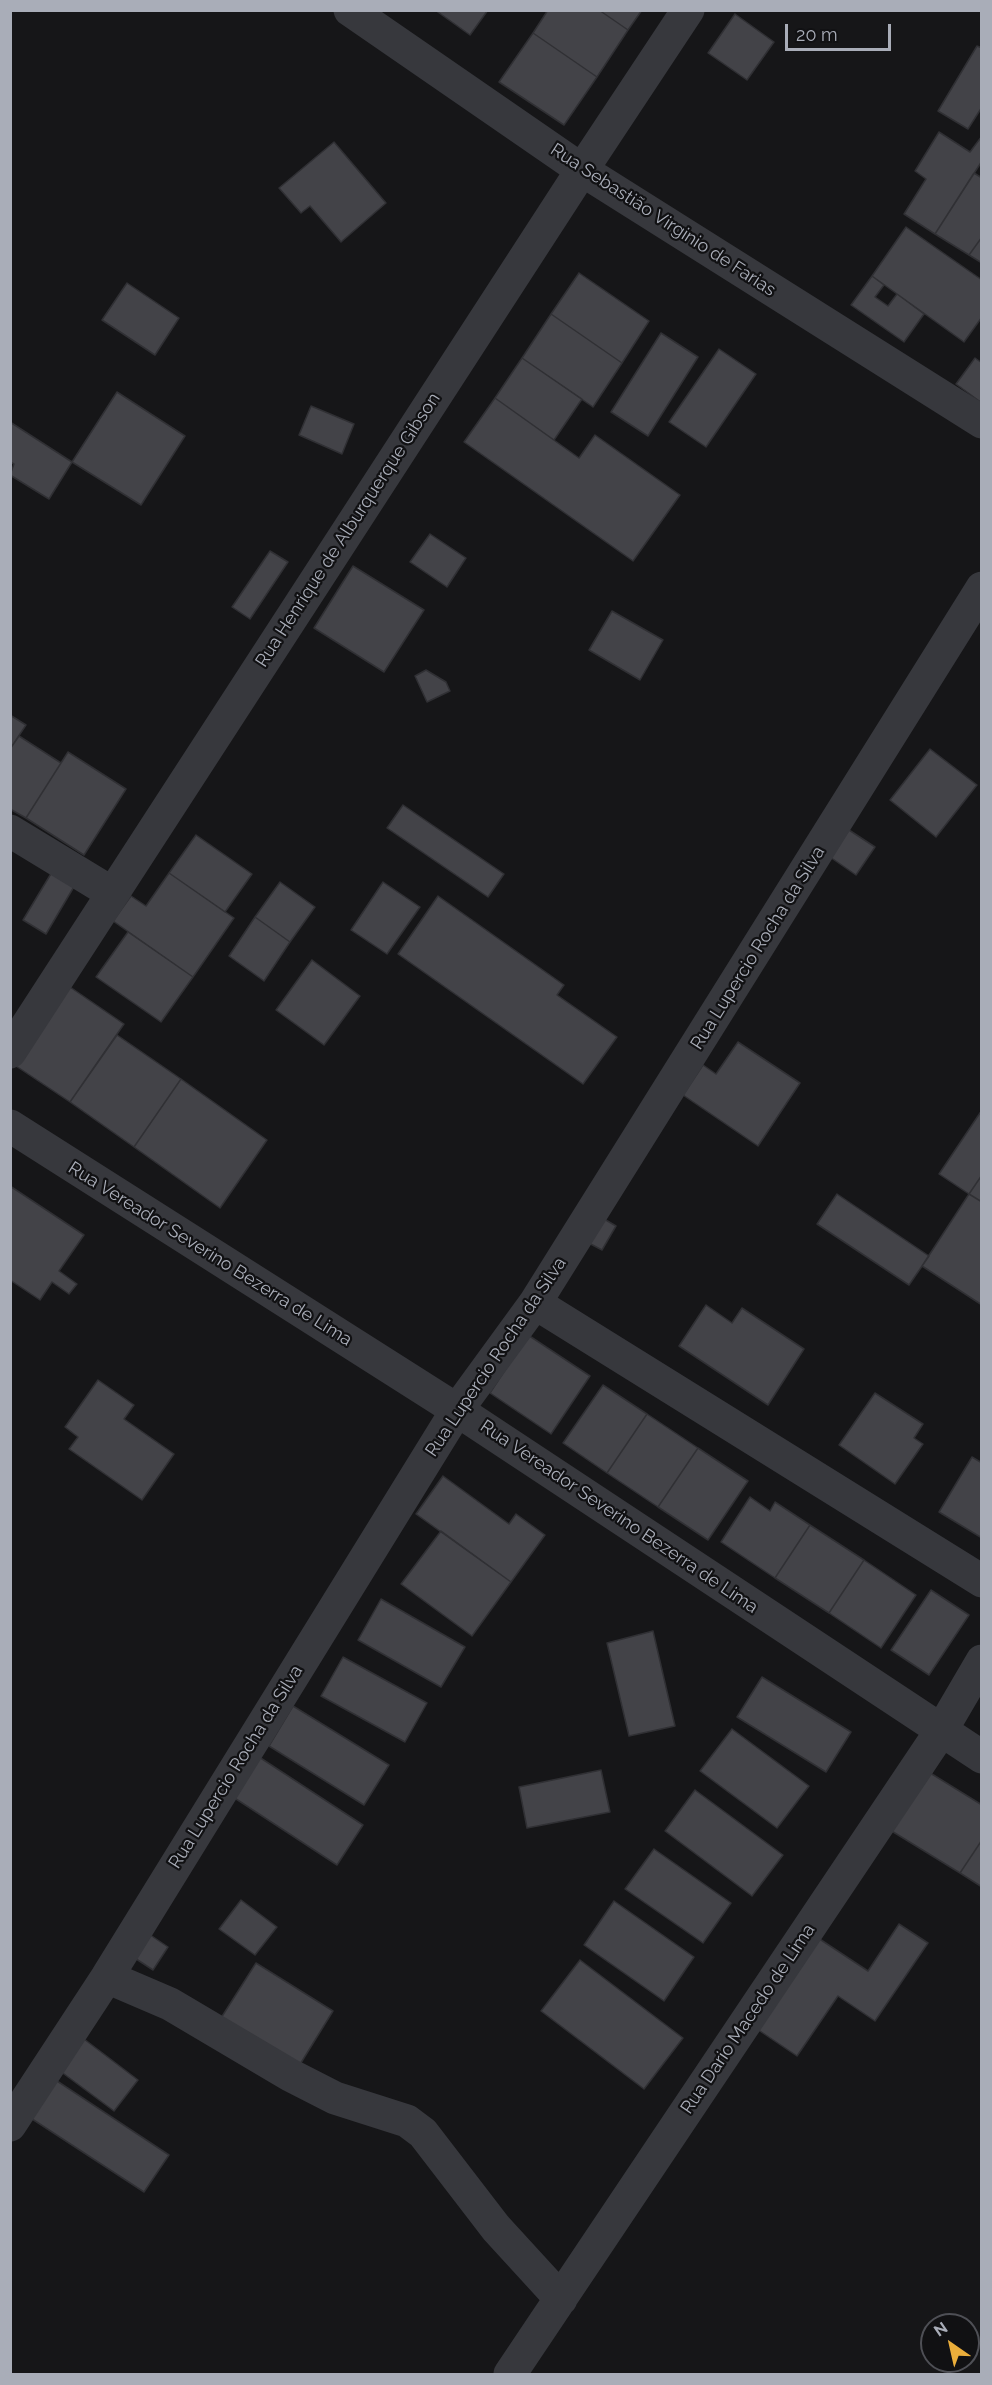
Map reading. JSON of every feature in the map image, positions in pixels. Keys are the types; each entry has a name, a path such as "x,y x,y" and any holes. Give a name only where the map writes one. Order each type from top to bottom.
{"street":[{"name":"Rua Sebastião Virginio de Farias","path":"350,10 582,170 981,422"},
{"name":"Rua Henrique de Alburquerque Gibson","path":"10,1052 688,10"},
{"name":"Rua Lupercio Rocha da Silva","path":"10,2125 107,1977 457,1410 535,1303 981,588"},
{"path":"10,831 112,893"},
{"name":"Rua Vereador Severino Bezerra de Lima","path":"10,1126 457,1410 981,1757"},
{"path":"535,1303 981,1581"},
{"name":"Rua Dario Macedo de Lima","path":"510,2374 941,1731 981,1661"},
{"path":"107,1977 170,2004 290,2075 335,2098 407,2121 423,2133 496,2228 561,2299"}],"building":[{"path":"435,10 488,10 470,35"},
{"path":"548,10 599,10 628,30 597,77 533,33"},
{"path":"599,10 642,10 628,30"},
{"path":"735,14 774,42 747,80 708,53"},
{"path":"533,33 597,77 564,125 499,82"},
{"path":"977,46 982,48 982,107 968,129 938,111"},
{"path":"939,132 970,152 982,136 982,161 935,234 904,214 926,179 915,171"},
{"path":"334,142 386,203 341,242 310,206 301,213 279,188"},
{"path":"974,173 982,178 982,237 969,255 935,234"},
{"path":"906,227 982,280 982,317 964,342 872,276"},
{"path":"982,237 982,263 969,255"},
{"path":"579,273 649,321 622,363 551,314"},
{"path":"872,276 884,285 875,297 888,306 897,294 924,314 904,342 851,305"},
{"path":"127,283 179,318 155,355 102,320"},
{"path":"551,314 622,363 593,407 522,358"},
{"path":"661,333 698,357 648,436 611,412"},
{"path":"719,349 756,374 706,447 669,422"},
{"path":"522,358 582,399 554,440 495,398"},
{"path":"975,358 982,363 982,403 956,384"},
{"path":"117,392 185,436 141,505 72,462"},
{"path":"495,398 579,458 595,435 680,495 633,561 464,442"},
{"path":"311,406 354,424 342,454 299,435"},
{"path":"10,422 72,462 49,499 10,475 14,464 10,462"},
{"path":"430,534 466,558 447,587 410,562"},
{"path":"270,551 288,562 250,619 232,607"},
{"path":"353,566 424,610 384,672 314,628"},
{"path":"612,611 663,640 640,680 589,650"},
{"path":"426,670 446,682 450,691 427,702 415,676"},
{"path":"10,715 26,725 10,749"},
{"path":"19,736 61,763 26,818 10,809 10,749"},
{"path":"930,749 977,785 936,837 890,800"},
{"path":"68,752 126,789 84,855 26,818"},
{"path":"403,805 504,874 488,897 387,828"},
{"path":"849,830 875,847 856,875 830,857"},
{"path":"196,835 252,874 225,912 169,873"},
{"path":"52,872 75,885 46,934 23,920"},
{"path":"169,873 234,918 193,977 113,921 131,896 146,906"},
{"path":"280,882 315,907 290,942 255,917"},
{"path":"383,882 420,907 387,954 351,930"},
{"path":"438,896 564,985 557,995 617,1037 583,1084 398,954"},
{"path":"255,917 290,942 264,981 229,956"},
{"path":"128,932 193,977 161,1022 96,977"},
{"path":"312,960 360,996 324,1045 276,1010"},
{"path":"70,987 124,1024 70,1102 16,1066"},
{"path":"117,1035 181,1079 134,1147 70,1102"},
{"path":"738,1042 800,1083 758,1146 683,1095 703,1065 716,1074"},
{"path":"181,1079 267,1140 220,1208 134,1147"},
{"path":"982,1110 982,1175 969,1194 939,1174"},
{"path":"982,1175 982,1202 969,1194"},
{"path":"10,1186 84,1235 59,1271 77,1284 69,1294 52,1282 40,1300 10,1280"},
{"path":"837,1194 929,1256 909,1285 817,1224"},
{"path":"969,1194 982,1202 982,1305 922,1266"},
{"path":"599,1216 616,1226 602,1250 585,1241"},
{"path":"706,1305 732,1323 742,1308 804,1349 768,1405 679,1346"},
{"path":"528,1335 590,1376 551,1434 490,1393"},
{"path":"98,1380 134,1405 124,1419 174,1454 142,1500 69,1449 78,1437 65,1427"},
{"path":"603,1385 647,1414 607,1473 563,1443"},
{"path":"875,1393 923,1424 914,1438 923,1444 895,1484 839,1445"},
{"path":"647,1414 698,1448 658,1507 607,1473"},
{"path":"698,1448 748,1481 708,1540 658,1507"},
{"path":"972,1457 982,1463 982,1538 939,1512"},
{"path":"443,1476 509,1524 516,1514 545,1535 511,1582 416,1514"},
{"path":"750,1497 770,1511 775,1502 810,1525 775,1578 721,1542"},
{"path":"810,1525 864,1560 829,1613 775,1578"},
{"path":"441,1531 511,1582 472,1636 401,1584"},
{"path":"864,1560 916,1595 881,1648 829,1613"},
{"path":"931,1590 969,1615 929,1675 891,1650"},
{"path":"381,1599 465,1647 441,1687 358,1640"},
{"path":"653,1631 675,1726 629,1736 607,1643"},
{"path":"343,1657 427,1703 405,1742 321,1696"},
{"path":"762,1677 851,1732 826,1772 737,1717"},
{"path":"293,1706 389,1765 364,1805 269,1746"},
{"path":"732,1729 809,1786 777,1828 700,1771"},
{"path":"256,1755 363,1825 337,1865 230,1795"},
{"path":"601,1770 610,1812 527,1828 519,1787"},
{"path":"927,1771 982,1805 982,1840 960,1873 890,1830"},
{"path":"695,1790 783,1855 752,1896 665,1831"},
{"path":"982,1840 982,1887 960,1873"},
{"path":"654,1849 731,1903 703,1943 625,1889"},
{"path":"241,1900 277,1927 255,1955 219,1929"},
{"path":"614,1901 694,1957 664,2001 584,1945"},
{"path":"899,1924 928,1943 875,2021 838,1996 797,2056 751,2025 812,1934 868,1971"},
{"path":"140,1928 168,1947 153,1970 124,1951"},
{"path":"580,1960 683,2038 644,2089 541,2011"},
{"path":"256,1963 333,2011 299,2066 221,2018"},
{"path":"84,2039 138,2080 114,2111 60,2071"},
{"path":"51,2077 169,2155 144,2192 26,2115"}]}
